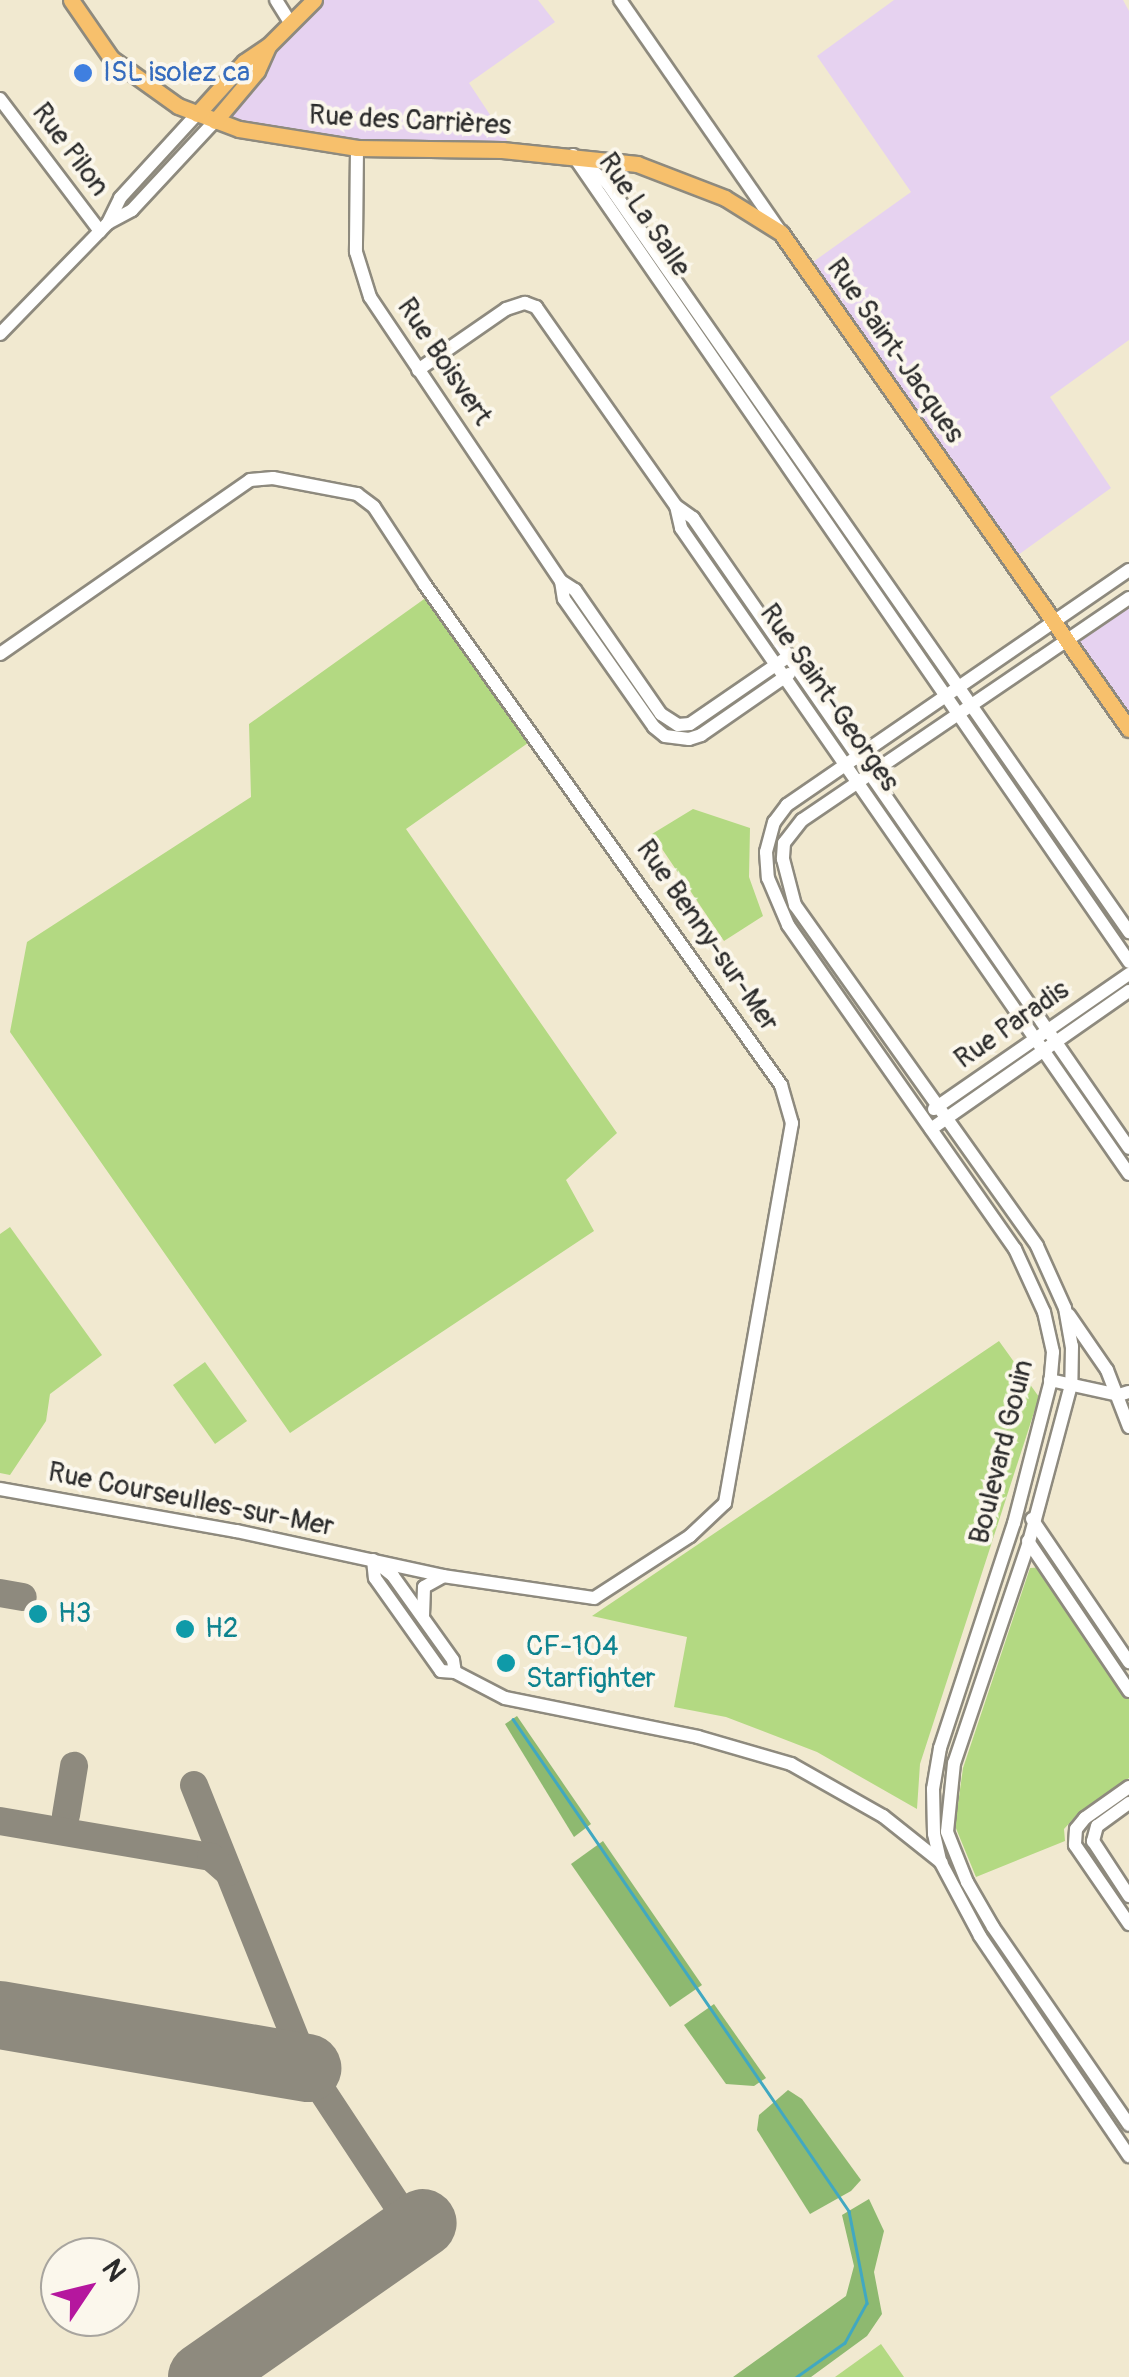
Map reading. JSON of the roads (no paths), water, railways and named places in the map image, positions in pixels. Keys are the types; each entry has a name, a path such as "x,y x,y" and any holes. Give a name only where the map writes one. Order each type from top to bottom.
{"main road":[{"name":"Rue des Carrières","path":"71,0 111,58 178,106 215,121 260,134 358,148 573,154 670,174 725,198 782,233"},
{"path":"196,114 244,62 268,46 314,0"},
{"path":"215,121 258,70 268,46"},
{"name":"Rue Saint-Jacques","path":"782,233 1129,730"}],"street":[{"path":"276,0 291,24"},
{"name":"Rue Saint-Jacques","path":"620,0 782,233"},
{"name":"Rue Pilon","path":"0,99 104,227"},
{"path":"104,227 120,198 196,114"},
{"path":"0,334 104,227 132,210 215,121"},
{"name":"Rue Boisvert","path":"358,148 358,269 370,298 561,581 564,599 654,728 665,736 677,731"},
{"name":"Rue La Salle","path":"573,154 608,184 777,455 1129,962"},
{"name":"Rue Saint-Georges","path":"418,370 506,309 525,303 536,307 676,506 693,518 857,755 1129,1174"},
{"name":"Rue La Salle","path":"689,314 791,446 1129,932"},
{"path":"777,455 791,446"},
{"name":"Rue Benny-sur-Mer","path":"0,654 250,480 273,478 357,494 374,506 788,1097 792,1123 733,1469 718,1513 594,1598 444,1576 373,1560"},
{"name":"Rue Saint-Georges","path":"676,506 682,528 783,678 856,782 955,910"},
{"name":"Boulevard Gouin","path":"1129,570 942,694 787,805 774,822 766,852 768,878 778,908 1015,1249 1044,1312 1052,1352 1050,1380 1014,1523 940,1748 933,1789 940,1861 980,1936 1129,2156"},
{"path":"869,587 883,578"},
{"path":"768,878 785,873 784,843 802,820 1129,598"},
{"path":"677,731 789,656"},
{"path":"677,731 701,734 797,668"},
{"path":"1046,842 1060,832"},
{"name":"Boulevard Gouin","path":"785,873 795,906 1031,1238 1064,1308 1072,1346 1071,1385 1029,1542 954,1763 947,1832 967,1882 994,1927 1129,2126"},
{"path":"798,939 812,929"},
{"name":"Rue Paradis","path":"931,1129 1129,974"},
{"name":"Rue Paradis","path":"922,1117 1129,990"},
{"name":"Rue Saint-Georges","path":"1045,1040 1129,1148"},
{"path":"1015,1249 1031,1238"},
{"path":"1064,1308 1126,1397"},
{"path":"1050,1380 1126,1397"},
{"path":"1129,1382 1129,1427"},
{"name":"Rue Courseulles-sur-Mer","path":"0,1490 373,1560"},
{"path":"1020,1502 1129,1662"},
{"path":"1014,1523 1129,1691"},
{"path":"373,1560 393,1576 452,1660 456,1672"},
{"path":"373,1560 375,1578 442,1671 456,1672 505,1698 698,1737 791,1764 883,1816 967,1882"},
{"path":"418,1637 427,1624 424,1587 444,1576"},
{"path":"1096,1641 1109,1632"},
{"path":"1129,1787 1085,1818 1075,1845 1129,1924"},
{"path":"1129,1803 1097,1826 1094,1837 1129,1896"},
{"path":"1076,1834 1094,1837"},
{"path":"980,1936 994,1927"},
{"path":"1043,2029 1058,2021"},
{"path":"1068,2067 1082,2058"}],"waterway":[{"path":"513,1719 849,2211 867,2303 845,2343 797,2377"}],"place":[{"name":"ISL isolez ca","path":"83,73"},
{"name":"H3","path":"38,1614"},
{"name":"H2","path":"185,1629"},
{"name":"CF-104 Starfighter","path":"506,1663"}]}
